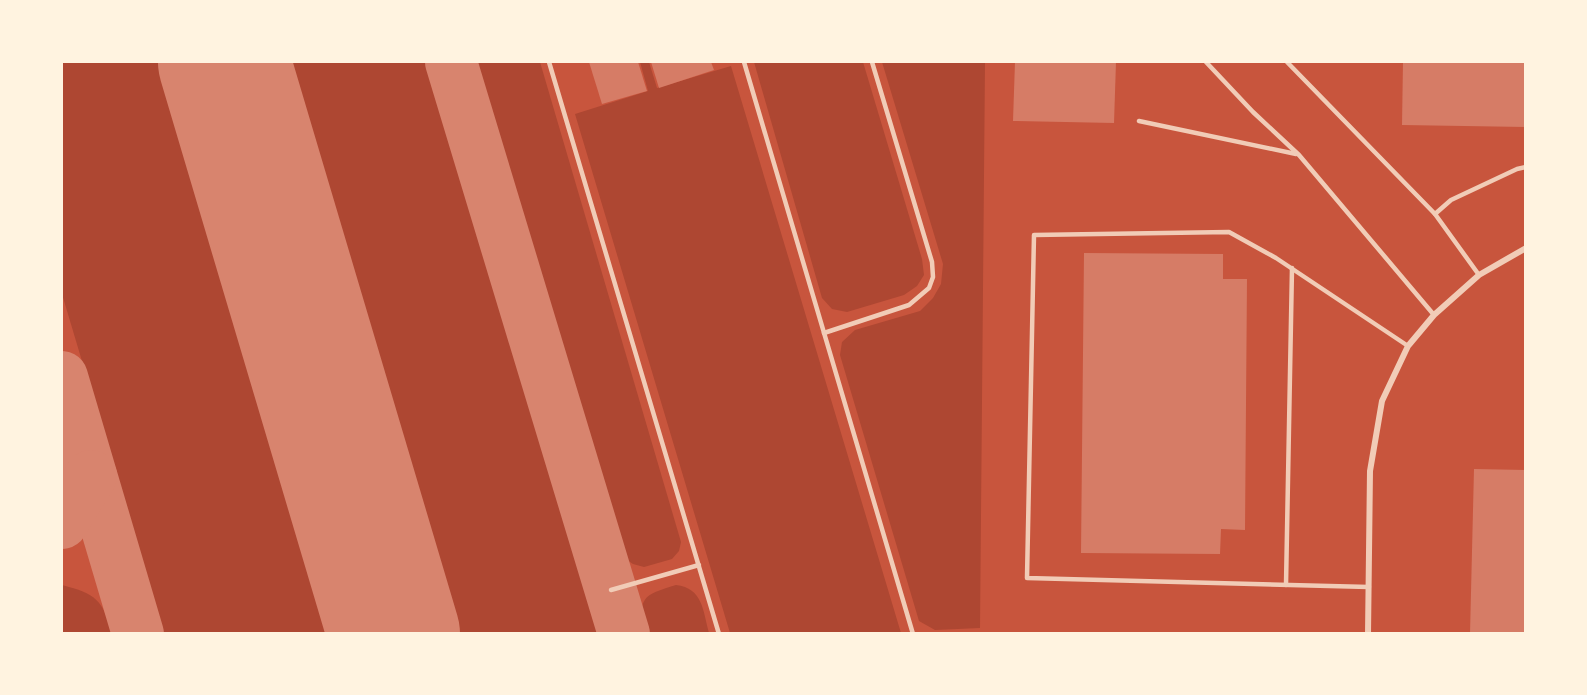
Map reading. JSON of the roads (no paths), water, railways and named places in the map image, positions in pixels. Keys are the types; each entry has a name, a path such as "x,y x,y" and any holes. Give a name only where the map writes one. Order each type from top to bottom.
{"street":[{"path":"1368,633 1370,471 1382,401 1408,346 1434,315 1479,275 1526,248"}],"lane":[{"path":"549,62 719,633"},
{"path":"744,62 913,633"},
{"path":"824,333 909,305 929,288 933,277 932,262 872,62"},
{"path":"1206,62 1253,112 1299,154 1434,315"},
{"path":"1287,62 1436,214 1479,275"},
{"path":"1139,121 1299,154"},
{"path":"1436,214 1451,200 1526,167"},
{"path":"1369,587 1027,578 1034,235 1229,232 1292,268 1408,346"},
{"path":"1286,585 1292,268"},
{"path":"610,590 699,565"}]}
